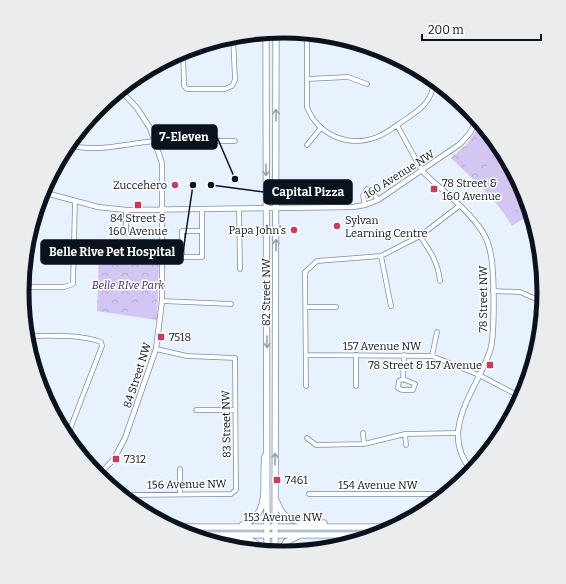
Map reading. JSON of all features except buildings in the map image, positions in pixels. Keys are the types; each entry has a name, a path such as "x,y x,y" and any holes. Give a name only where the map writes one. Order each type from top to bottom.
{"main road":[{"name":"82 Street NW","path":"275,546 276,38"},
{"name":"82 Street NW","path":"266,39 268,545"},
{"path":"232,527 248,523 256,518 262,509 264,502 264,465 267,442"},
{"path":"275,498 280,511 291,520 298,522 336,523 358,526"},
{"name":"153 Avenue NW","path":"186,527 381,527"},
{"path":"284,546 290,540 310,534"},
{"name":"153 Avenue NW","path":"208,535 358,535"},
{"path":"219,538 246,539 257,544"}],"street":[{"path":"307,39 307,107 311,118 320,129 338,139 361,141 378,137 422,109 430,96 432,86"},
{"path":"183,58 184,86 187,89 225,89 232,86 234,80 233,43"},
{"path":"307,79 348,77 367,84"},
{"name":"84 Street NW","path":"102,471 114,459 125,438 156,348 162,301 162,162 150,128 137,108 124,94"},
{"name":"78 Street NW","path":"397,125 422,171 459,206 482,231 489,246 492,263 493,291 491,349 462,410 458,432 462,453 469,465"},
{"name":"160 Avenue NW","path":"49,194 98,207 126,210 353,207 365,205 378,200 422,171 460,144 470,133 474,125"},
{"path":"307,144 320,129"},
{"path":"75,146 106,148 155,141 235,141"},
{"path":"365,205 363,196 367,189 372,191 378,200"},
{"path":"29,287 64,287 72,284 75,201"},
{"path":"306,386 305,272 317,261 381,256 420,236 459,206"},
{"path":"202,209 202,231 202,257 182,257 182,231 202,231"},
{"path":"239,209 240,269"},
{"path":"126,210 126,232"},
{"path":"420,236 434,256 439,269 440,281"},
{"path":"381,256 391,306"},
{"path":"493,291 520,292 537,299"},
{"path":"162,301 231,304"},
{"path":"306,307 336,307"},
{"path":"432,356 437,332"},
{"path":"33,336 72,337 101,342 102,346 70,430"},
{"name":"83 Street NW","path":"156,348 187,356 235,358 234,410 236,490"},
{"name":"157 Avenue NW","path":"306,355 432,356 479,375 516,394"},
{"path":"356,355 356,386"},
{"path":"404,355 404,379"},
{"path":"196,410 234,410"},
{"path":"307,438 316,445 364,444 405,434 458,432"},
{"path":"363,433 364,444"},
{"path":"405,434 406,445"},
{"path":"180,469 180,494"},
{"name":"156 Avenue NW","path":"128,494 231,494 236,490"},
{"name":"154 Avenue NW","path":"309,494 438,494"}],"green space":[{"path":"478,129 485,137 503,165 518,195 526,217 512,226 492,198 451,158 467,144"},
{"path":"482,134 493,150 469,170 457,156"},
{"path":"498,157 511,180 522,204 510,214 477,174"},
{"name":"Belle RIve Park","path":"99,252 159,259 157,320 97,311"},
{"path":"141,295 151,296 150,313 139,312"}],"place":[{"name":"7-Eleven","path":"235,179"},
{"name":"Zuccehero","path":"175,185"},
{"name":"Belle Rive Pet Hospital","path":"193,185"},
{"name":"Capital Pizza","path":"211,185"},
{"name":"78 Street & 160 Avenue","path":"434,189"},
{"name":"84 Street & 160 Avenue","path":"138,205"},
{"name":"Sylvan Learning Centre","path":"337,226"},
{"name":"Papa John's","path":"294,230"},
{"name":"7518","path":"161,337"},
{"name":"78 Street & 157 Avenue","path":"490,365"},
{"name":"7312","path":"116,459"},
{"name":"7461","path":"277,480"}]}
